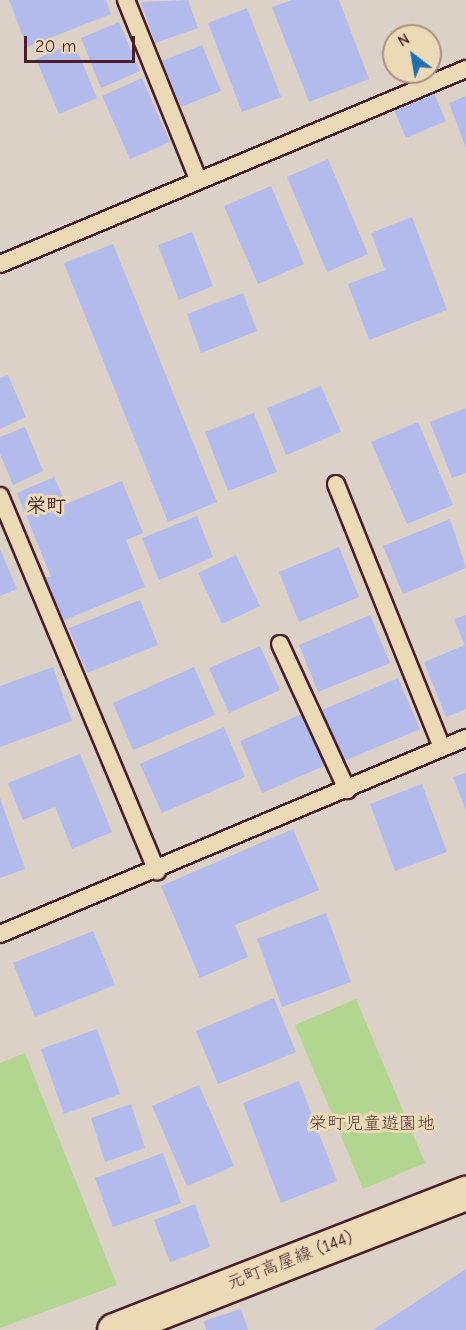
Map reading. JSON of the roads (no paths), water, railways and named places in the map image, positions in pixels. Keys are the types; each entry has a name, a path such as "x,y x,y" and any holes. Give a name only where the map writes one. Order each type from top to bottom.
{"main road":[{"name":"元町高屋線 (144)","path":"114,1330 466,1193"}],"lane":[{"path":"126,0 198,179"},
{"path":"0,264 198,179 466,69"},
{"path":"336,484 442,748"},
{"path":"0,496 157,871"},
{"path":"280,644 347,790"},
{"path":"0,934 157,871 466,738"}],"district":[{"name":"栄町","path":"46,505"}],"park label":[{"name":"栄町児童遊園地","path":"372,1124"}]}
